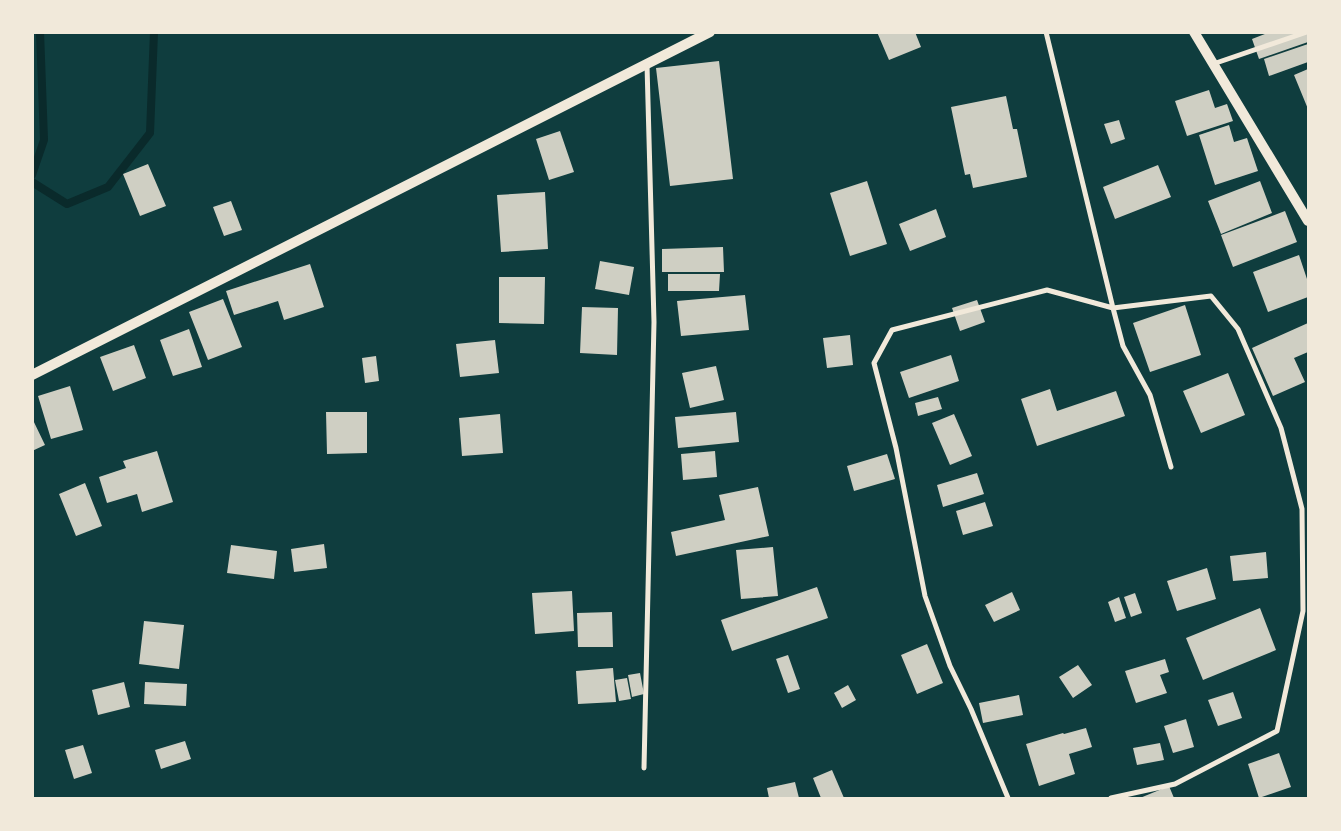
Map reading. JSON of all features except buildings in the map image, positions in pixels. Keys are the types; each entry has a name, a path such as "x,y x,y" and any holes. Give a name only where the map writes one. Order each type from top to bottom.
{"main road":[{"path":"32,375 710,32"},
{"path":"1194,32 1308,221"}],"street":[{"path":"1046,32 1123,346 1150,395 1171,467"},
{"path":"1213,64 1307,32"},
{"path":"644,768 654,322 647,65"},
{"path":"1008,798 971,709 950,666 925,596 896,448 874,364 892,330 1047,290 1113,308 1211,296 1238,328 1281,428 1302,509 1303,611 1277,731 1175,784 1111,798"}],"waterway":[{"path":"32,175 44,140 40,32"},
{"path":"32,182 67,204 108,187 150,133 154,32"}]}
